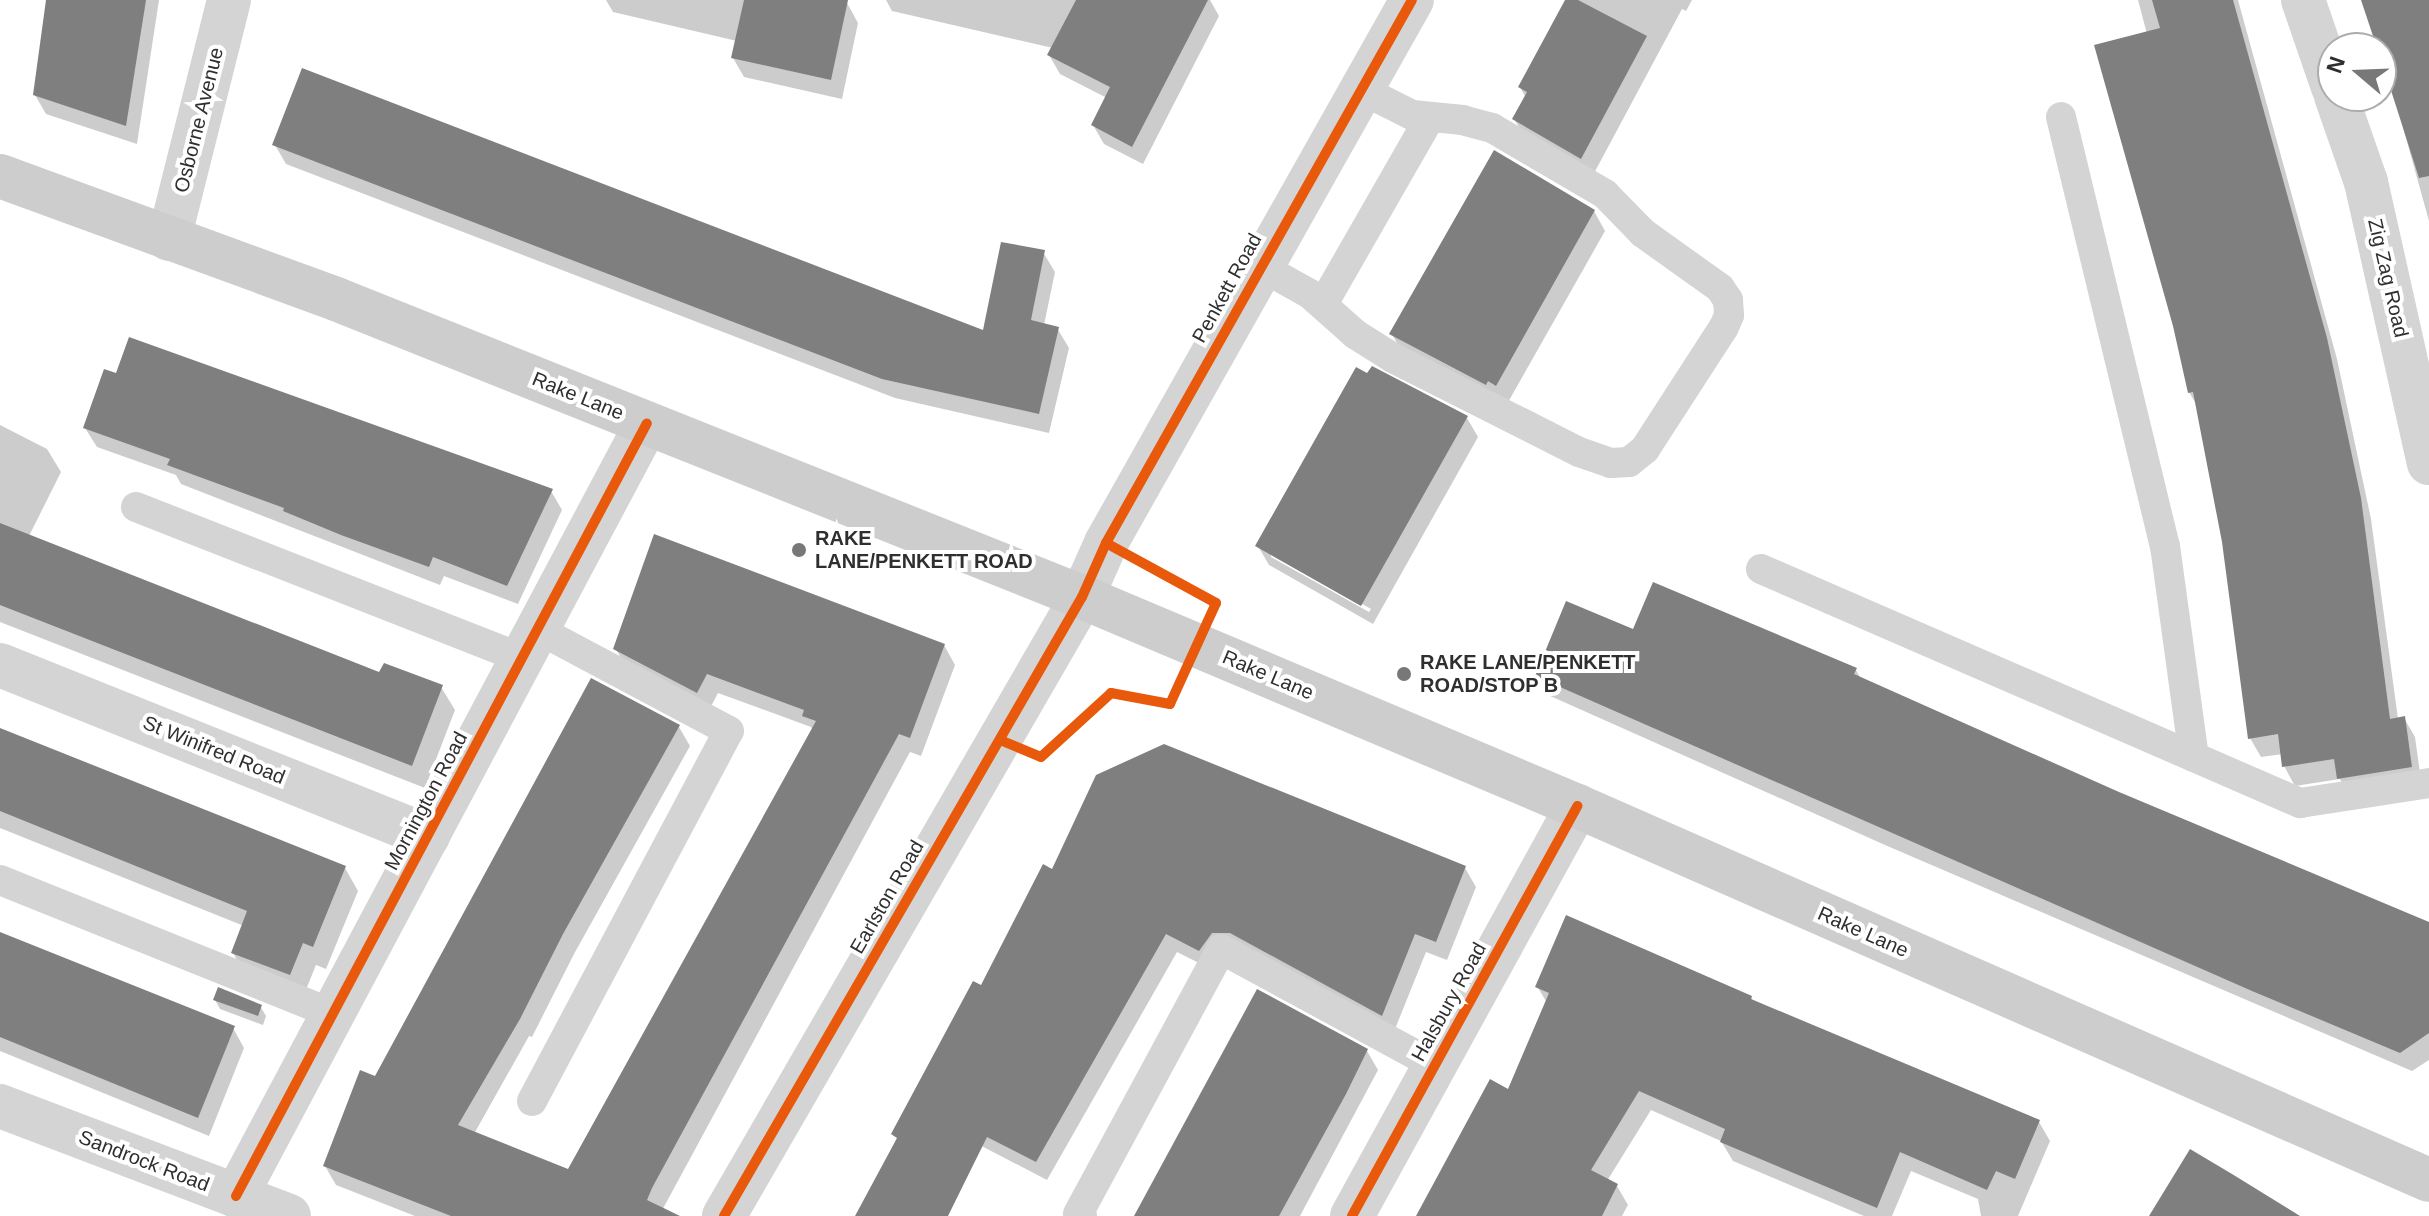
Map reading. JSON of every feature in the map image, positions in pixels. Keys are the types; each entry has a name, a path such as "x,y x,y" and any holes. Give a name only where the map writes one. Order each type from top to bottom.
{"main road":[{"name":"Rake Lane","path":"0,176 336,299 1082,597 1577,806 2429,1180"}],"street":[{"name":"Osborne Avenue","path":"169,239 229,0"},
{"name":"Penkett Road","path":"1082,597 1106,543 1412,0"},
{"path":"2303,0 2317,41"},
{"name":"Zig Zag Road","path":"2342,112 2366,182 2429,463"},
{"name":"Mornington Road","path":"236,1196 647,423"},
{"name":"Earlston Road","path":"724,1216 1082,597"},
{"name":"St Winifred Road","path":"0,665 428,836"},
{"name":"Halsbury Road","path":"1352,1216 1577,806"},
{"name":"Sandrock Road","path":"0,1106 289,1216"}],"lane":[{"path":"1260,266 1323,304 1355,334 1393,358 1579,452 1611,463 1629,462 1645,449 1724,327 1729,315 1728,300 1720,288 1643,233 1605,194 1492,128 1463,120 1412,115 1360,89"},
{"path":"1323,304 1430,117"},
{"path":"2061,117 2165,546 2194,757"},
{"path":"136,507 530,643 729,731 532,1101"},
{"path":"1761,569 2300,803 2429,783"},
{"path":"0,880 333,1014"},
{"path":"1082,1216 1078,1214 1221,949 1435,1065"}],"building":[{"path":"46,0 146,0 126,126 33,95"},
{"path":"744,0 848,0 831,80 731,58"},
{"path":"1076,0 1208,0 1132,147 1091,125 1110,87 1047,55"},
{"path":"1565,0 1578,0 1647,36 1581,159 1512,119 1527,92 1518,87"},
{"path":"2152,0 2233,0 2327,338 2361,498 2390,719 2405,716 2412,767 2337,779 2334,759 2282,767 2278,734 2248,739 2222,542 2193,392 2188,393 2173,326 2094,45 2160,28"},
{"path":"2361,0 2429,0 2429,176 2419,178 2397,109 2397,32 2372,32"},
{"path":"302,68 983,330 1001,242 1045,250 1031,320 1059,327 1039,414 882,379 272,145"},
{"path":"1494,150 1595,210 1496,386 1488,381 1486,385 1389,334"},
{"path":"129,337 553,489 507,586 433,557 429,567 341,535 283,511 284,508 167,465 170,459 83,428 104,369 116,373"},
{"path":"1372,366 1468,416 1361,606 1255,546 1356,367 1367,373"},
{"path":"0,523 379,672 384,663 443,685 412,766 0,605"},
{"path":"654,534 945,644 910,738 899,734 652,1188 647,1200 680,1216 451,1216 323,1166 360,1070 375,1076 591,678 680,725 563,934 520,1019 458,1125 568,1169 816,721 802,716 804,710 707,674 697,693 613,649"},
{"path":"1653,582 1857,668 1854,674 2119,792 2429,922 2429,1033 2400,1053 1535,676 1566,601 1633,629"},
{"path":"0,728 346,866 313,947 303,943 290,975 231,953 247,911 0,811"},
{"path":"1164,744 1466,866 1436,942 1415,934 1382,1016 1230,933 1212,933 1199,951 1166,934 1036,1162 987,1137 948,1216 855,1216 897,1138 891,1134 973,981 981,985 1043,864 1052,869 1096,775"},
{"path":"1566,915 1752,996 1751,999 2040,1120 2015,1179 1996,1171 1987,1190 1900,1152 1877,1208 1720,1142 1725,1129 1639,1091 1591,1170 1618,1184 1602,1216 1416,1216 1490,1079 1508,1089 1549,993 1535,987"},
{"path":"0,932 235,1026 198,1118 0,1037"},
{"path":"218,987 262,1005 258,1016 213,1000"},
{"path":"1257,989 1368,1049 1346,1094 1279,1216 1134,1216"},
{"path":"2190,1149 2232,1174 2300,1216 2149,1216"}],"cycle path":[{"path":"724,1216 1082,597 1106,543 1412,0"},
{"path":"236,1196 647,423"},
{"path":"1000,740 1041,757 1111,693 1170,704 1216,603 1106,543"},
{"path":"1352,1216 1577,806"}],"place":[{"name":"RAKE LANE/PENKETT ROAD","path":"799,550"},
{"name":"RAKE LANE/PENKETT ROAD/STOP B","path":"1404,674"}]}
